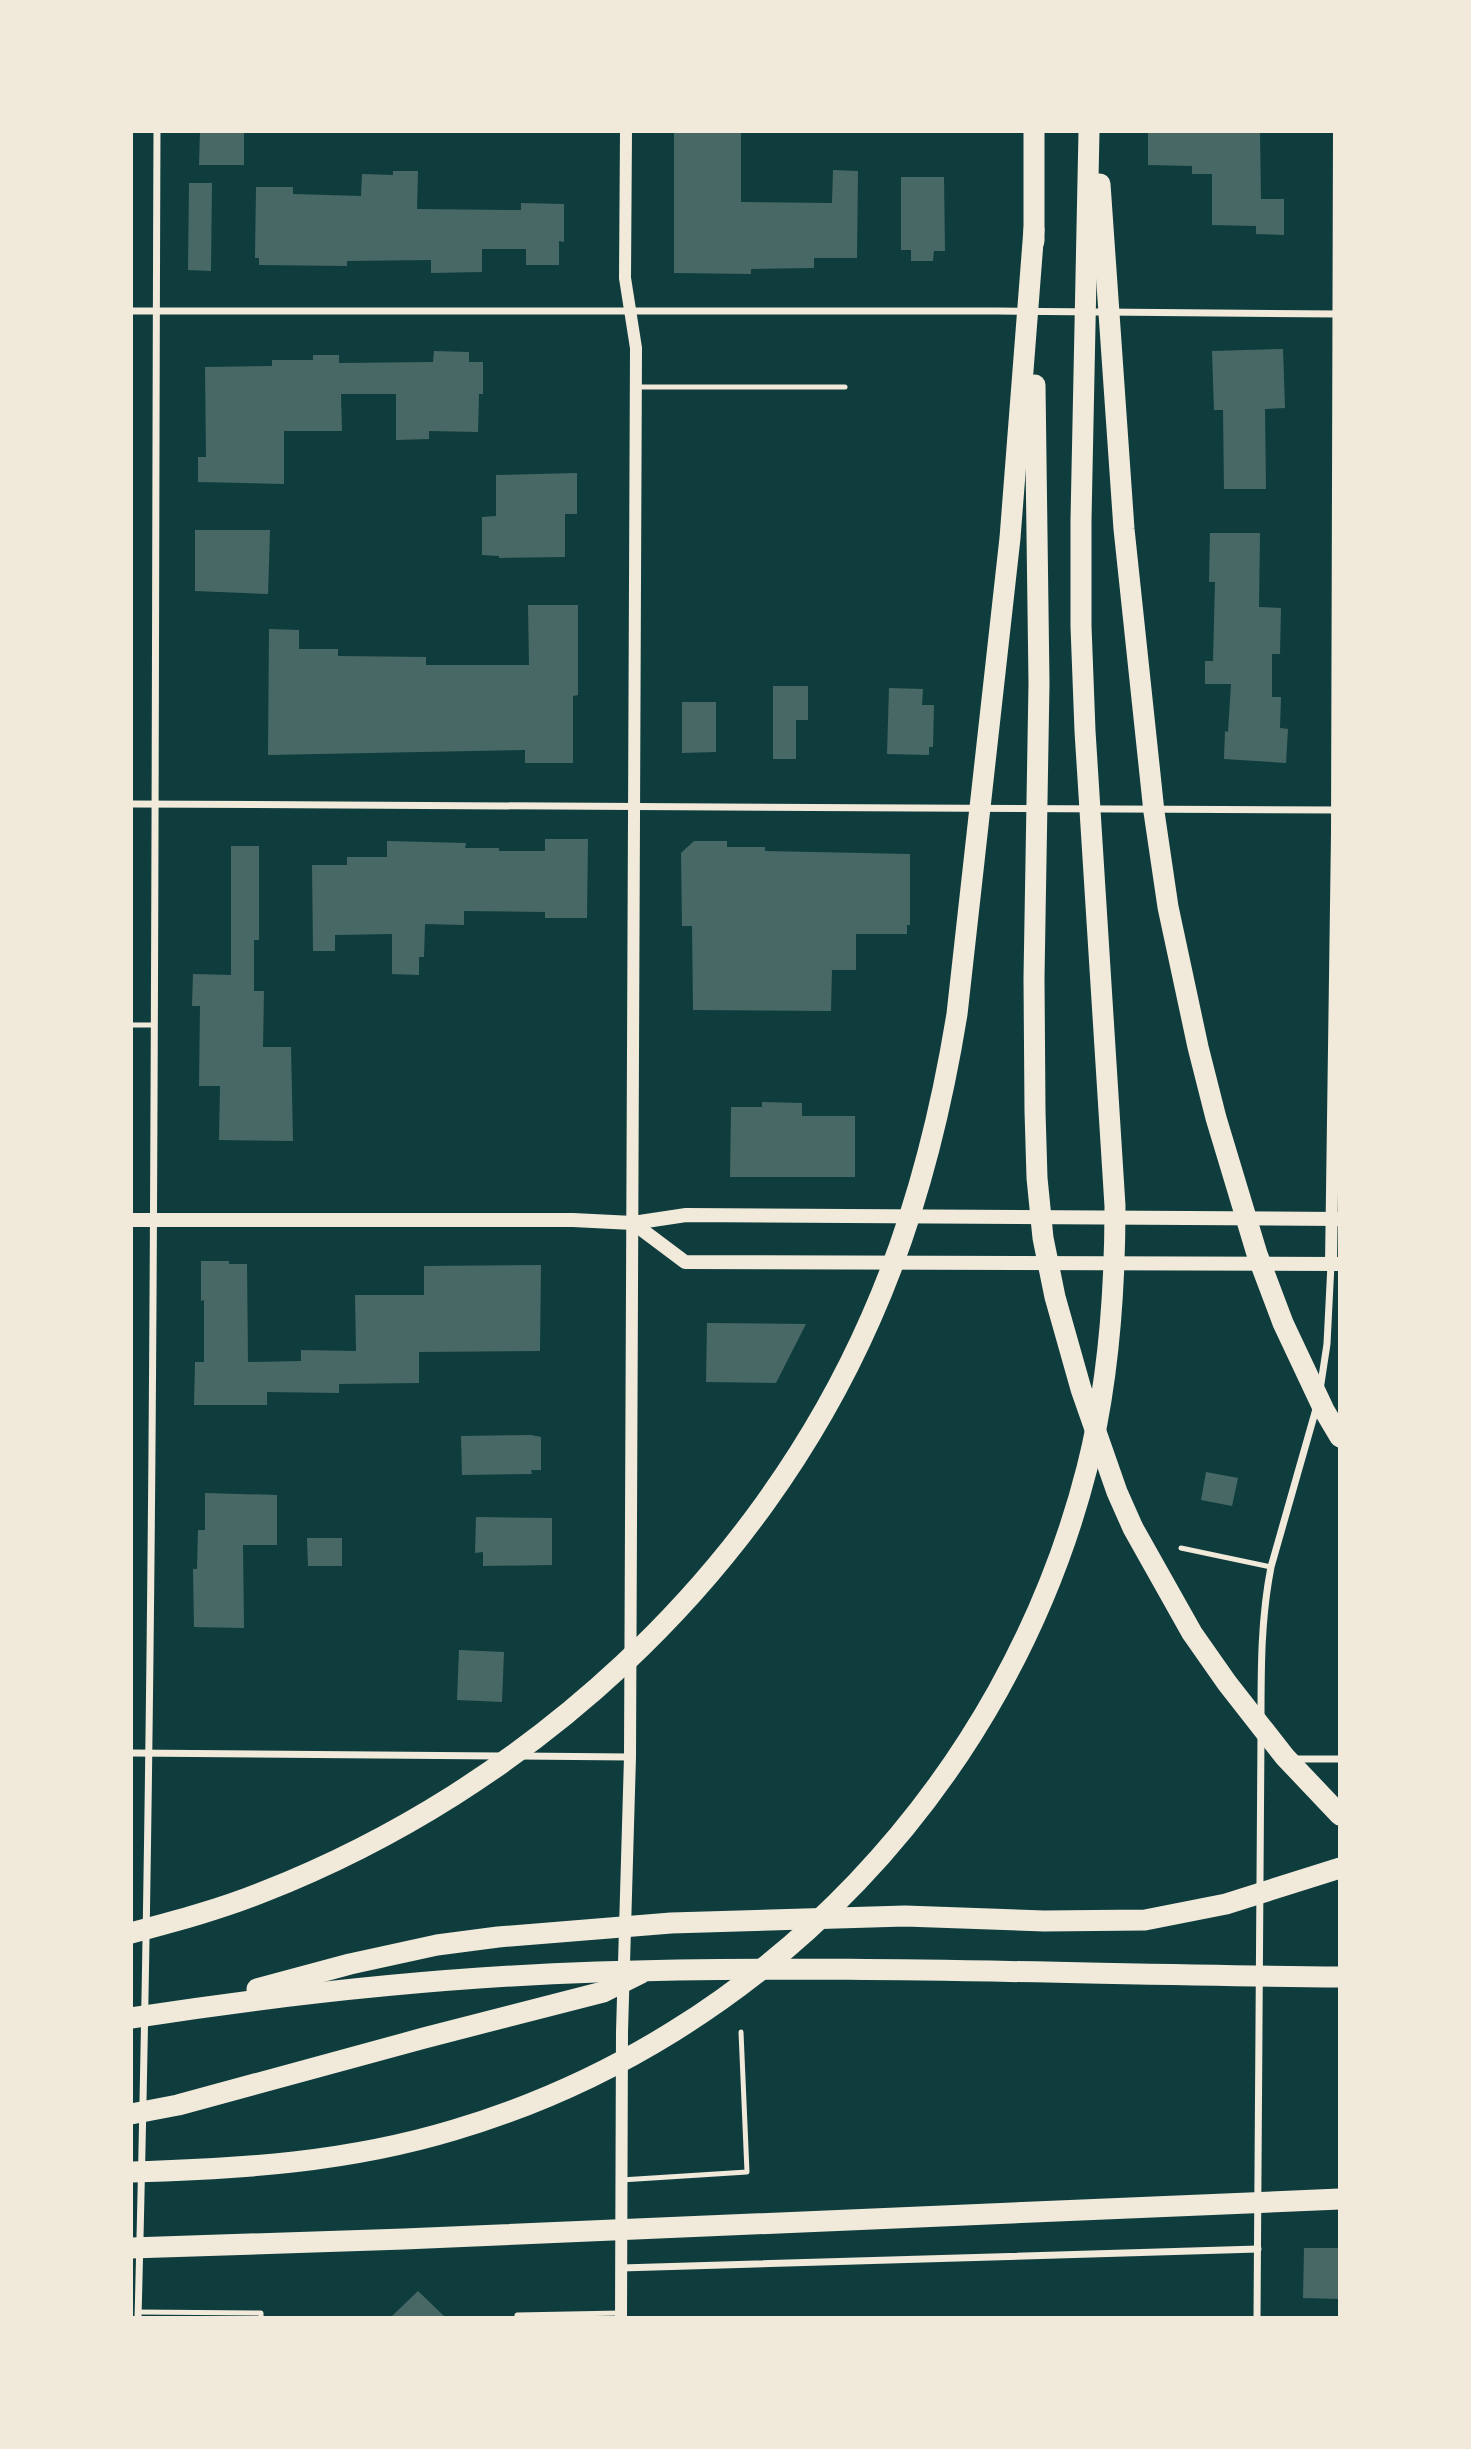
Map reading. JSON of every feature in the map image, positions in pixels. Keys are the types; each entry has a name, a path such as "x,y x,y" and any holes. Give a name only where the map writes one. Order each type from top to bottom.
{"highway":[{"path":"1034,131 1039,669 1035,1111 1037,1178 1043,1238 1071,1357 1116,1492 1133,1528 1192,1633 1227,1683 1285,1757 1340,1815"},
{"path":"131,2172 300,2163 405,2144 455,2130 553,2096 646,2049 777,1959 817,1923 891,1847 940,1783 985,1715 1033,1622 1073,1518 1087,1466 1107,1362 1115,1257 1115,1206 1085,731 1081,626 1089,131"},
{"path":"1096,131 1124,529 1154,812 1168,907 1201,1059 1223,1144 1257,1254 1287,1333 1340,1437"},
{"path":"131,1934 264,1892 366,1846 456,1795 544,1732 626,1662 663,1627 699,1586 734,1543 796,1457 848,1367 871,1318 909,1220 949,1066 1005,591 1034,229"},
{"path":"166,2013 350,1964 437,1945 498,1937 764,1918 905,1916 1044,1921 1146,1920 1226,1904 1340,1868"},
{"path":"131,2114 178,2105 603,1992 646,1970"},
{"path":"131,2018 381,1986 646,1970 1340,1977"},
{"path":"131,2248 1340,2199"}],"main road":[{"path":"131,1220 573,1220 633,1223 686,1215 1336,1219"},
{"path":"633,1223 685,1262 1335,1264"}],"street":[{"path":"138,2315 148,1754 157,131"},
{"path":"621,2315 622,2032 630,1757 636,387 636,348 625,278 626,131"},
{"path":"1257,2318 1262,1628 1271,1567 1311,1434 1323,1376 1335,1264 1339,131"},
{"path":"131,311 998,311 1339,314"},
{"path":"131,804 1338,810"},
{"path":"131,1753 630,1757"},
{"path":"1261,1759 1340,1759"},
{"path":"621,2268 1258,2249"}],"lane":[{"path":"636,387 845,387"},
{"path":"131,1025 153,1025"},
{"path":"1181,1548 1271,1567"},
{"path":"621,2180 747,2172 741,2032"},
{"path":"138,2315 261,2313 261,2318"},
{"path":"517,2318 517,2315 621,2315"}],"building":[{"path":"200,131 244,131 244,165 199,165"},
{"path":"674,131 741,131 741,202 832,203 833,170 858,171 857,258 814,258 814,268 751,269 751,274 674,273"},
{"path":"1148,131 1260,131 1261,199 1284,199 1284,235 1256,234 1256,226 1212,225 1212,174 1192,174 1192,166 1148,165"},
{"path":"393,171 418,171 417,209 521,210 521,203 564,204 564,242 559,241 559,265 526,265 526,249 482,249 482,272 431,273 431,260 347,261 347,266 259,265 259,258 255,258 256,187 293,187 293,194 361,196 362,174 393,175"},
{"path":"901,177 944,177 945,251 934,251 933,261 911,261 911,250 901,250"},
{"path":"189,183 212,183 211,271 188,270"},
{"path":"1283,349 1285,408 1265,409 1266,489 1224,489 1223,410 1214,410 1212,351"},
{"path":"434,351 469,352 469,362 483,362 483,394 479,394 478,432 429,431 429,439 396,440 396,394 341,394 342,431 284,431 284,484 198,482 198,457 206,457 205,367 272,366 272,360 313,360 313,355 339,355 339,363 433,362"},
{"path":"577,473 577,514 565,514 565,557 499,558 482,555 482,517 496,516 496,475"},
{"path":"195,530 270,530 268,594 195,591"},
{"path":"1210,533 1260,533 1259,607 1281,608 1280,654 1272,654 1272,697 1281,697 1280,728 1288,729 1286,763 1224,759 1231,684 1205,684 1205,661 1213,661 1215,582 1209,582"},
{"path":"528,605 578,605 578,695 573,696 573,763 525,763 525,750 268,755 269,629 299,630 299,649 338,649 338,656 426,657 426,665 529,665"},
{"path":"773,686 808,686 808,720 796,720 796,759 773,759"},
{"path":"889,688 923,689 922,705 934,705 933,747 929,747 929,755 887,754"},
{"path":"682,702 716,702 716,752 682,753"},
{"path":"545,839 588,839 587,918 545,918 545,912 464,911 464,925 425,924 424,957 419,957 419,975 392,974 392,934 335,935 335,951 313,951 312,865 347,865 347,857 387,857 387,841 466,843 465,848 545,851"},
{"path":"694,841 727,841 727,847 765,847 765,851 910,854 910,925 907,925 907,934 856,934 856,970 832,970 831,1011 693,1010 692,926 682,926 681,853"},
{"path":"231,846 259,846 259,940 254,940 254,991 264,991 263,1047 291,1047 293,1141 219,1140 220,1086 199,1086 200,1006 192,1006 193,974 231,975"},
{"path":"762,1102 802,1103 802,1116 855,1116 855,1177 730,1177 731,1107 762,1107"},
{"path":"201,1261 247,1264 248,1362 301,1361 301,1350 356,1351 355,1295 424,1295 424,1266 541,1265 540,1351 419,1352 419,1383 339,1384 339,1393 267,1392 267,1405 194,1405 195,1362 204,1362"},
{"path":"707,1323 806,1324 776,1383 706,1382"},
{"path":"461,1436 541,1437 541,1470 531,1470 532,1474 462,1475"},
{"path":"1206,1472 1238,1478 1232,1506 1201,1500"},
{"path":"205,1493 277,1495 277,1545 243,1545 244,1628 194,1627 193,1569 197,1569 198,1530 205,1530"},
{"path":"476,1517 552,1518 552,1565 483,1566 483,1552 475,1553"},
{"path":"307,1538 342,1538 342,1566 308,1566"},
{"path":"459,1650 504,1652 502,1702 457,1700"},
{"path":"1304,2248 1340,2248 1340,2299 1303,2298"},
{"path":"418,2291 446,2318 390,2318"}]}
